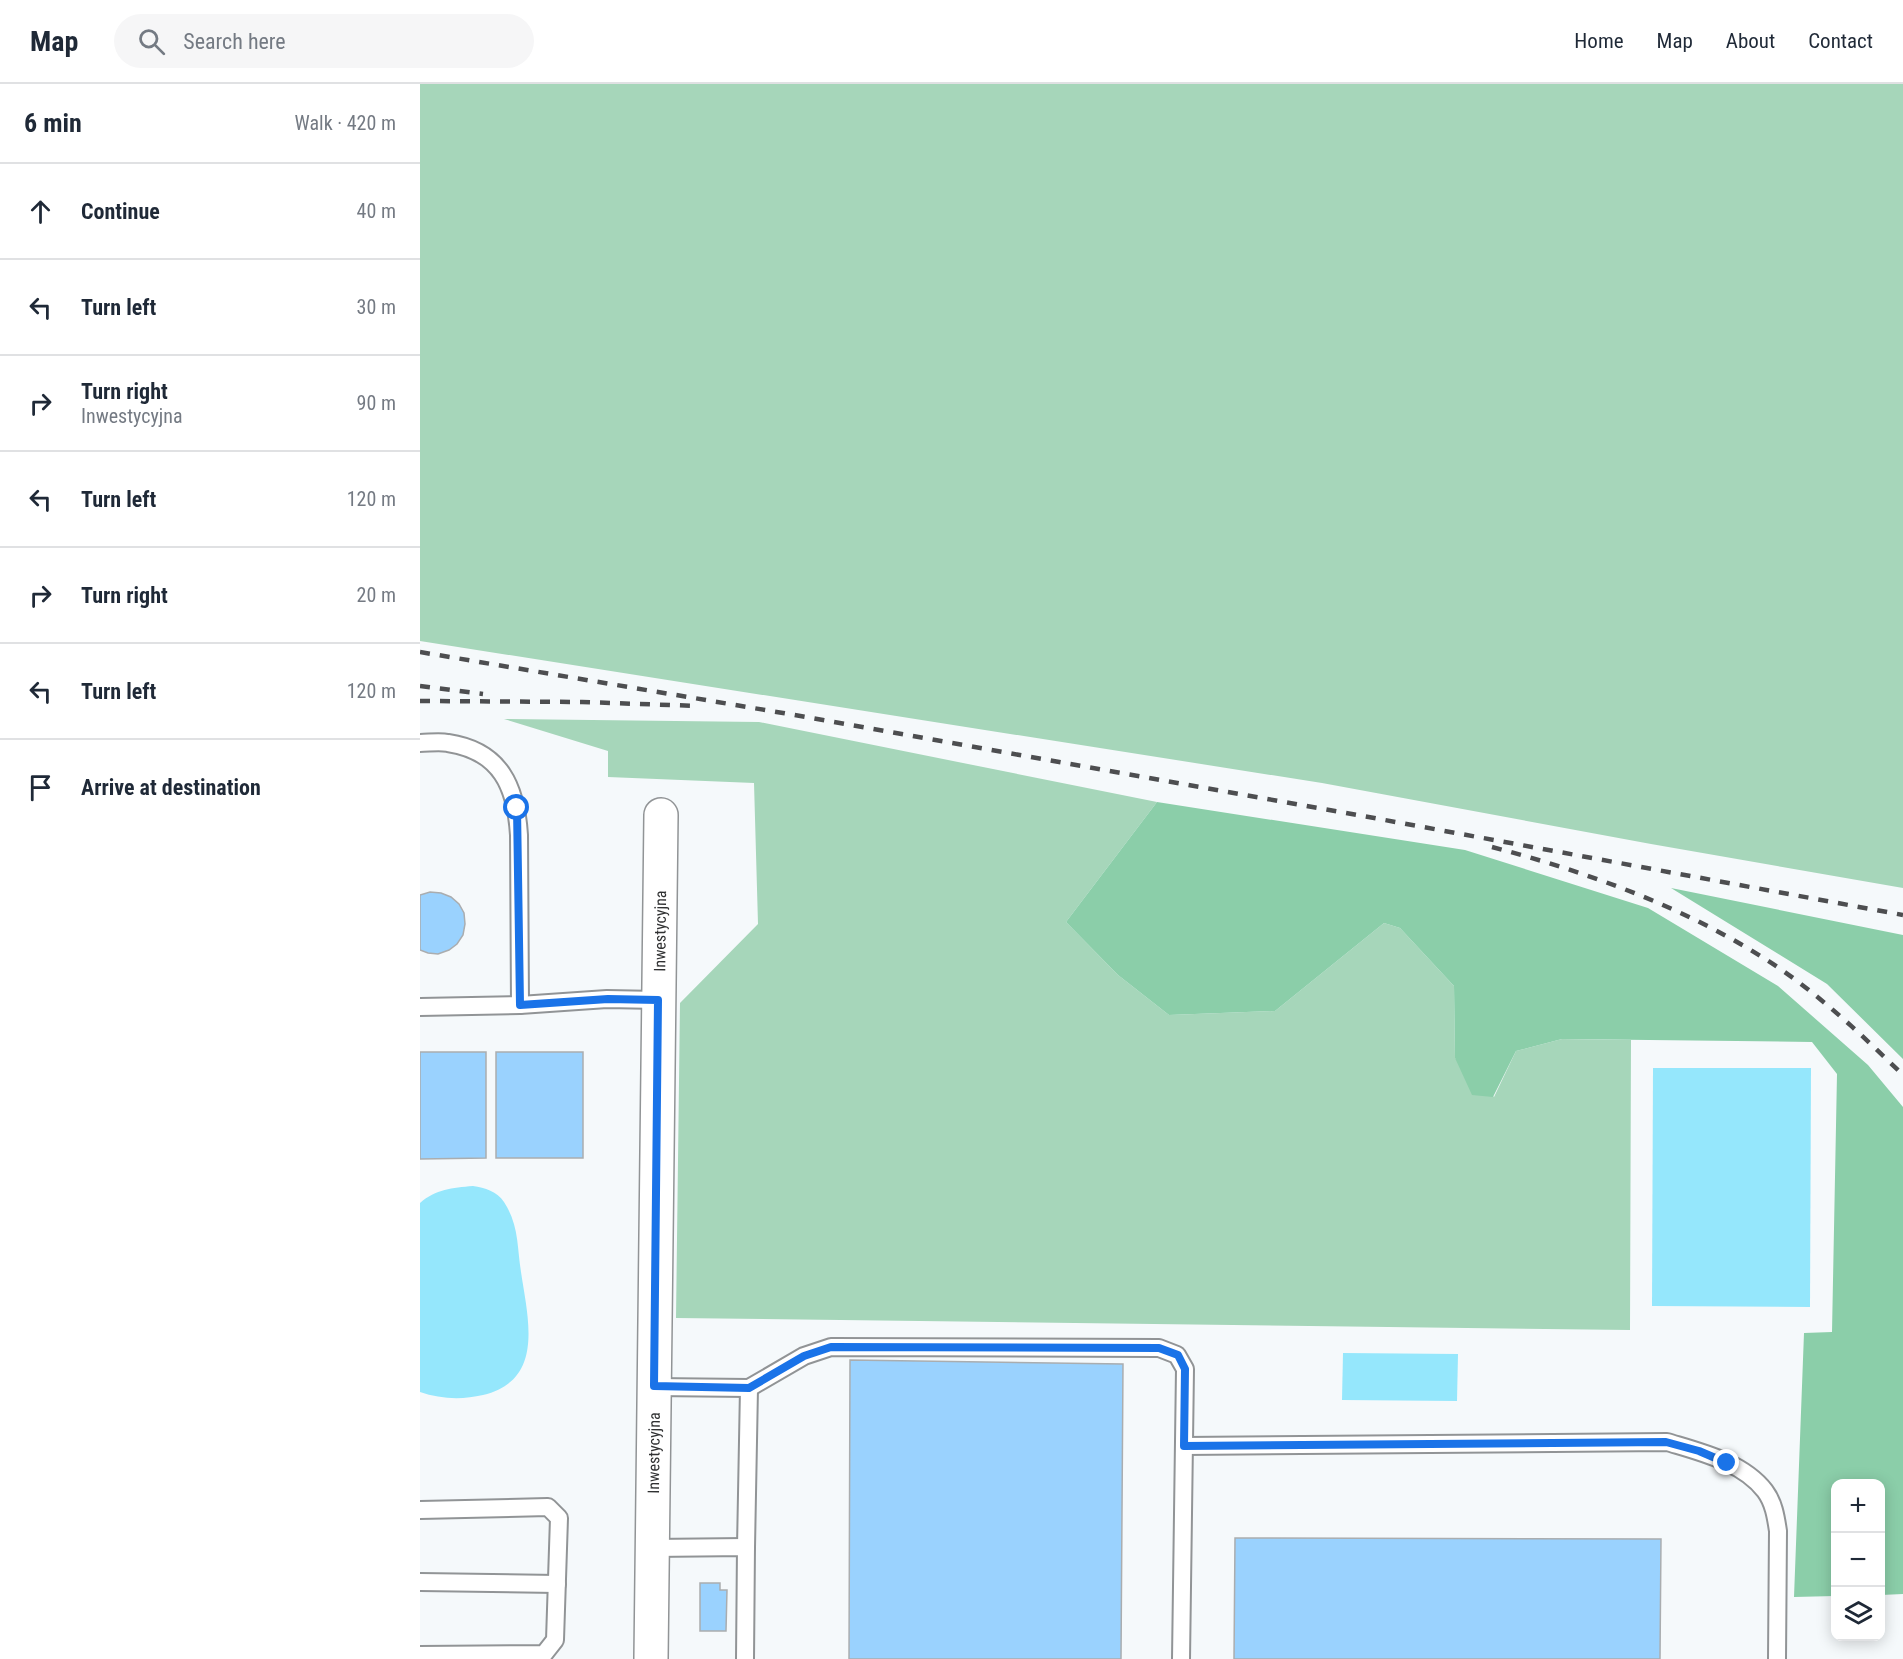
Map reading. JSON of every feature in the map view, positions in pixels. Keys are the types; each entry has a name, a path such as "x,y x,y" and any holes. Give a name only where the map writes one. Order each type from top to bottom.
{"street":[{"name":"Inwestycyjna","path":"651,1659 661,815"}],"lane":[{"path":"420,743 447,742 472,749 493,763 508,782 517,808 519,835 520,1005"},
{"path":"420,1007 520,1005 608,999 658,1000"},
{"path":"654,1386 749,1388 804,1356 831,1347 1159,1348 1178,1355 1185,1369 1181,1659"},
{"path":"745,1659 749,1388"},
{"path":"1184,1446 1666,1442 1699,1451 1749,1476 1766,1492 1775,1512 1778,1531 1777,1659"},
{"path":"420,1510 548,1507 559,1518 555,1640 544,1654 420,1655"},
{"path":"652,1548 746,1547"},
{"path":"420,1582 557,1584"}],"green space":[{"path":"420,84 1903,84 1903,888 1322,783 420,641"},
{"path":"504,719 759,722 1157,802 1066,922 1118,975 1169,1015 1275,1011 1384,923 1400,928 1454,986 1455,1058 1494,1097 1516,1051 1562,1039 1631,1040 1630,1330 676,1318 680,1003 758,924 754,783 608,777 608,751"},
{"path":"1157,802 1465,850 1648,908 1778,986 1868,1065 1903,1107 1903,1594 1885,1595 1885,1479 1831,1479 1831,1596 1794,1597 1804,1333 1832,1332 1837,1074 1812,1042 1562,1039 1516,1051 1493,1097 1472,1095 1455,1058 1454,986 1400,928 1384,923 1275,1011 1169,1015 1118,975 1066,922"},
{"path":"1671,888 1903,935 1903,1059 1827,984"}],"water":[{"path":"1653,1068 1811,1068 1810,1307 1652,1306"},
{"path":"473,1186 498,1195 512,1219 517,1236 527,1309 528,1346 524,1362 516,1376 503,1387 475,1397 435,1396 420,1392 420,1203 438,1192"},
{"path":"1343,1353 1458,1354 1457,1401 1342,1400"}],"building":[{"path":"430,892 451,897 464,913 463,935 457,944 438,954 420,950 420,895"},
{"path":"420,1052 486,1052 486,1158 420,1159"},
{"path":"496,1052 583,1052 583,1158 496,1158"},
{"path":"850,1360 1123,1364 1121,1659 849,1659"},
{"path":"1235,1538 1661,1539 1660,1659 1234,1659"},
{"path":"700,1583 720,1583 720,1590 727,1590 726,1631 700,1631"}],"railway":[{"path":"420,652 783,713 1903,915"},
{"path":"420,686 483,694"},
{"path":"420,701 582,702 699,706"},
{"path":"1492,847 1604,881 1712,928 1779,968 1812,992 1903,1075"}],"route":[{"path":"517,808 520,1005 608,999 658,1000 654,1386 749,1388 804,1356 831,1347 1159,1348 1178,1355 1185,1369 1184,1446 1666,1442 1699,1451 1727,1463"}]}
